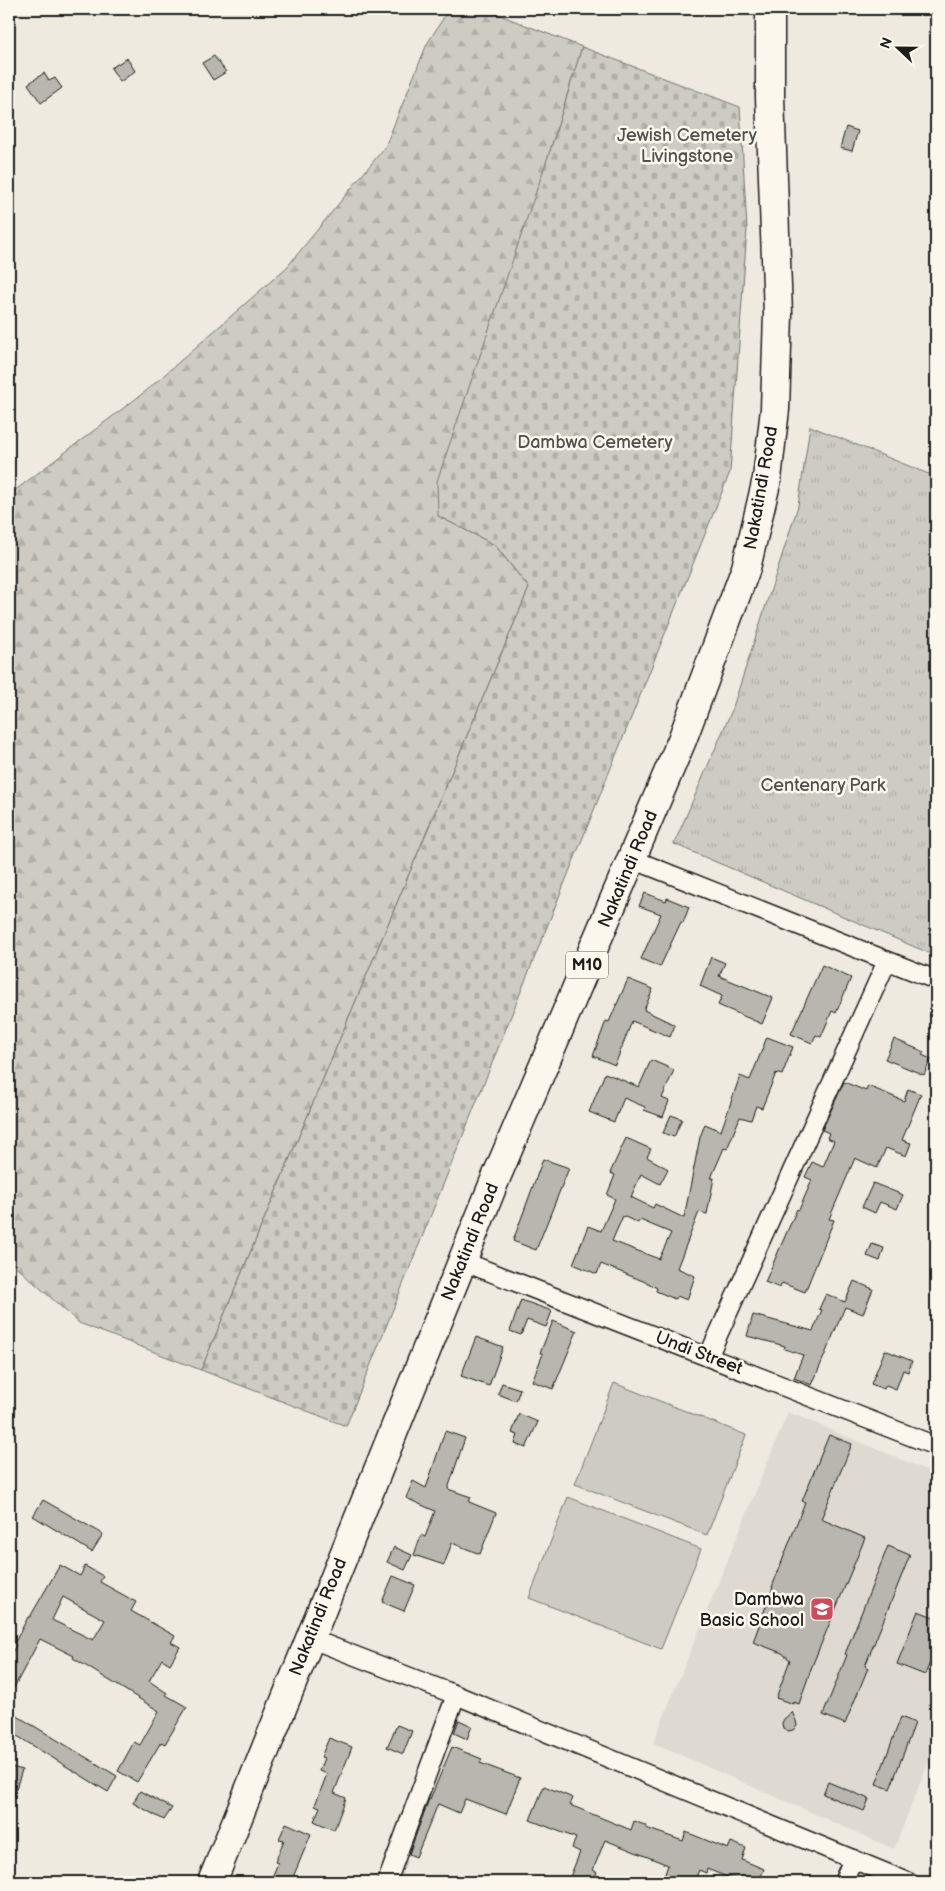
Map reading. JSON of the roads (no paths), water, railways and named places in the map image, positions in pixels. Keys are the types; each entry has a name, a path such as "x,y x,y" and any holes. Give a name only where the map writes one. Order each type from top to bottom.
{"highway":[{"name":"Nakatindi Road","path":"212,1882 462,1261 682,740 746,568 767,479 775,409 778,314 771,107 770,9"}],"street":[{"path":"632,860 936,980"},
{"path":"708,1356 887,960"},
{"name":"Undi Street","path":"462,1261 935,1441"},
{"path":"309,1638 456,1696 908,1882"},
{"path":"386,1882 456,1696"},
{"path":"843,1882 853,1859"}],"place":[{"name":"Dambwa Basic School","path":"822,1609"}],"park label":[{"name":"Jewish Cemetery Livingstone","path":"687,145"},
{"name":"Dambwa Cemetery","path":"595,442"},
{"name":"Centenary Park","path":"823,785"}]}
